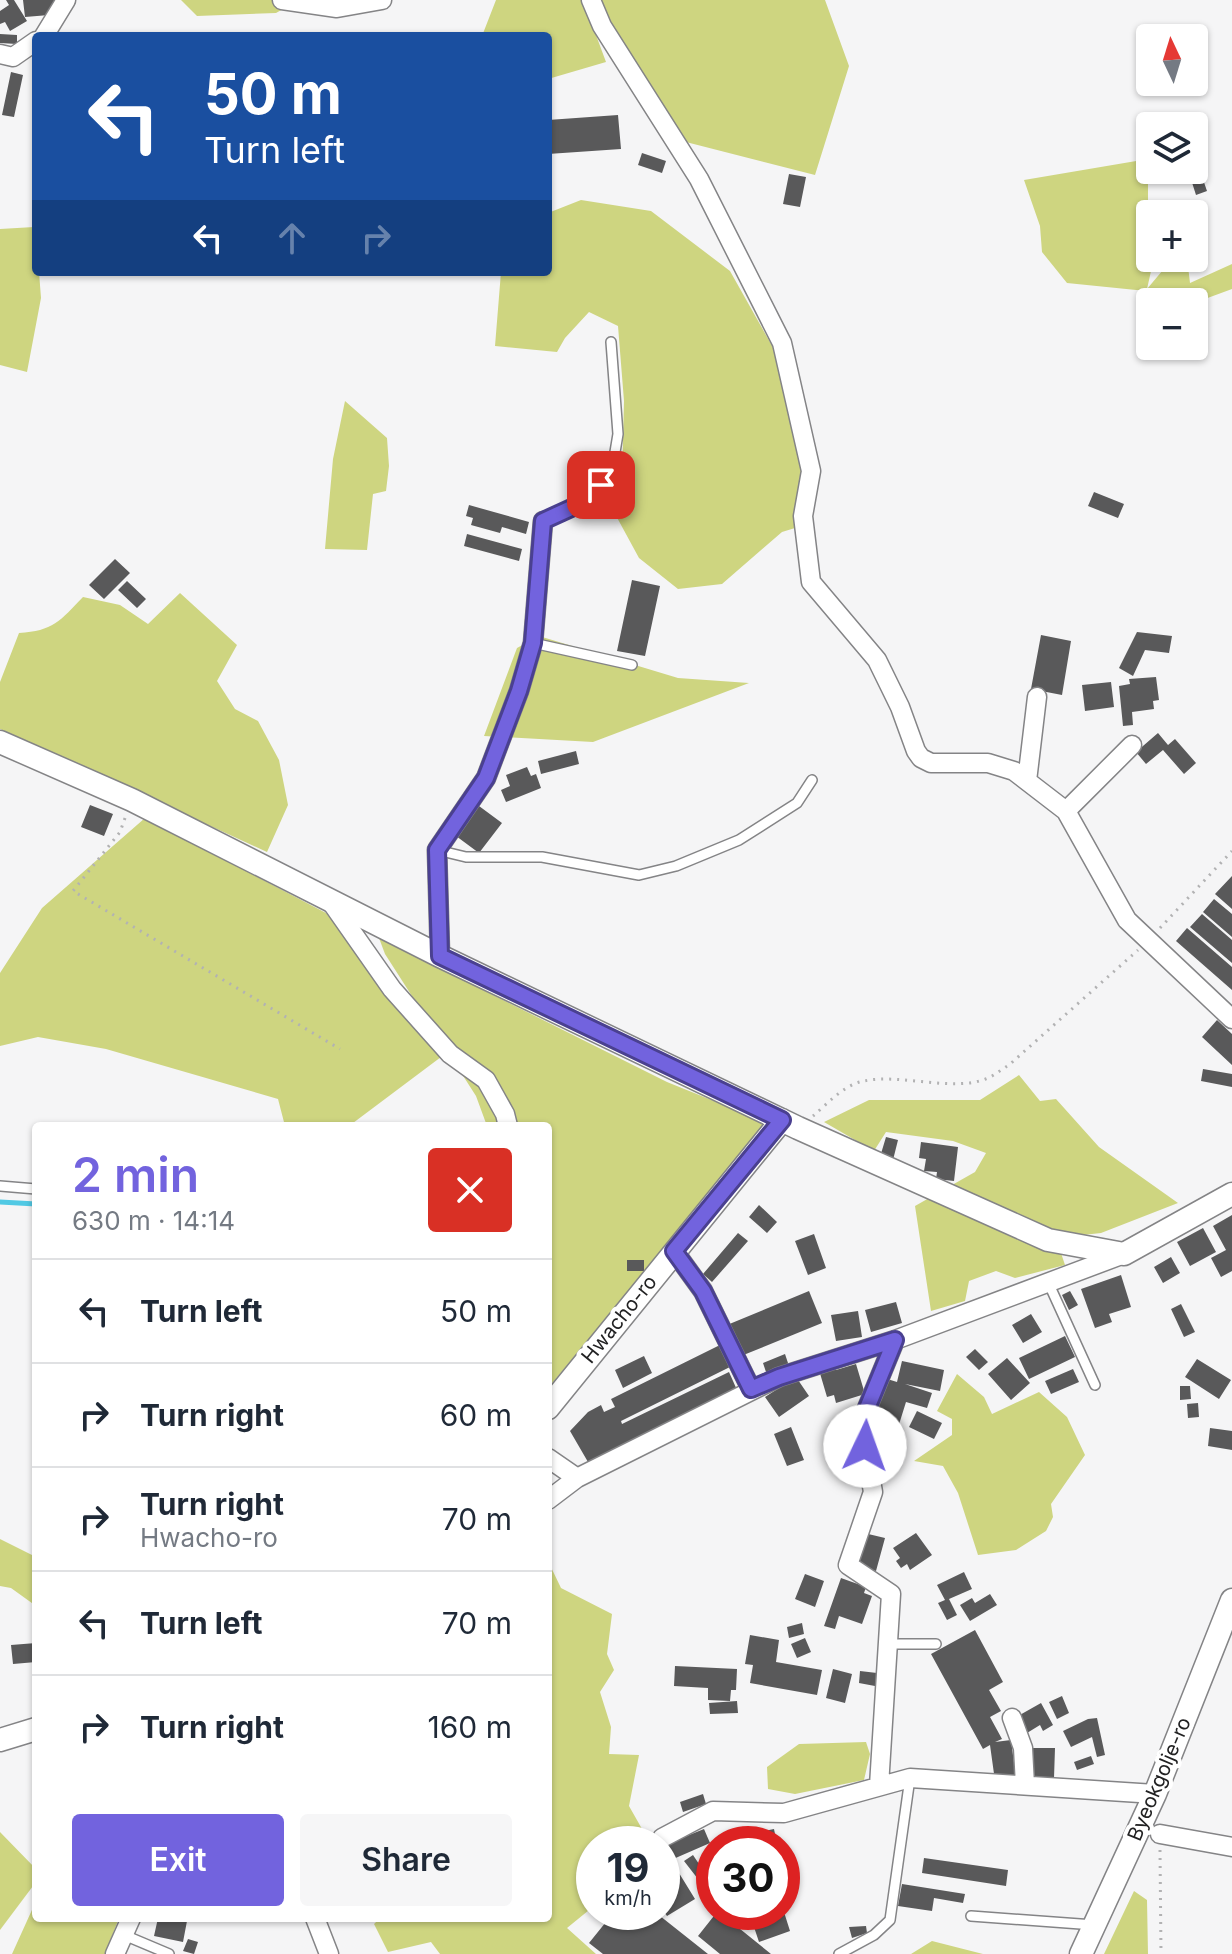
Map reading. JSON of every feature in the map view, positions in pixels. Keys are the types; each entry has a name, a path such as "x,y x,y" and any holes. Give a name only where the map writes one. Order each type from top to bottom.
{"street":[{"path":"46,32 66,0"},
{"path":"282,0 337,8 382,0"},
{"path":"591,0 602,26 699,179 782,343 811,471 803,516 811,582 877,660 921,758 931,763 988,763 1014,771 1066,811 1127,920 1232,1019"},
{"path":"0,54 13,57 32,44"},
{"path":"440,956 437,850 486,778 519,691 533,643 543,521"},
{"path":"1027,781 1037,697"},
{"path":"0,742 132,800 440,956 790,1124 1048,1240 1124,1254"},
{"path":"1066,811 1132,745"},
{"path":"329,899 392,989 450,1054 486,1080 507,1122"},
{"name":"Hwacho-ro","path":"552,1403 674,1251 790,1124"},
{"path":"552,1497 577,1478 751,1389 895,1340 1124,1254 1232,1194"},
{"path":"674,1251 703,1291 751,1389"},
{"path":"879,1786 891,1594 848,1565 873,1492 861,1423 895,1340"},
{"path":"552,1461 577,1478"},
{"name":"Byeokgolje-ro","path":"1081,1954 1155,1794 1232,1600"},
{"path":"1012,1718 1023,1748 1025,1785"},
{"path":"0,1740 32,1730"},
{"path":"680,1828 713,1811 784,1813 910,1778 1155,1794"},
{"path":"1160,1834 1232,1847"},
{"path":"317,1922 329,1954"},
{"path":"115,1954 127,1926"}],"lane":[{"path":"543,521 591,499 612,470 618,434 611,342"},
{"path":"533,643 632,665"},
{"path":"437,850 466,857 542,857 639,875 676,866 739,840 797,803 812,780"},
{"path":"0,1186 32,1189"},
{"path":"1048,1282 1095,1385"},
{"path":"890,1644 936,1644"},
{"path":"839,1954 874,1935 890,1920 910,1778"},
{"path":"971,1916 1094,1925"},
{"path":"127,1926 169,1954"}],"path":[{"path":"132,800 120,832 73,891 340,1049"},
{"path":"790,1124 861,1081 959,1082 985,1079 1009,1065 1149,939 1232,851"},
{"path":"1160,1834 1161,1954"}],"green space":[{"path":"181,0 299,0 276,13 197,16"},
{"path":"496,0 583,0 606,62 552,78 552,32 484,32"},
{"path":"596,0 825,0 849,66 815,175 682,141"},
{"path":"1136,161 1136,184 1148,184 1148,200 1136,200 1136,272 1151,272 1147,288 1136,290 1067,283 1042,252 1040,226 1024,180"},
{"path":"581,200 651,211 730,271 775,351 802,468 795,528 782,532 722,584 678,589 639,558 608,501 622,477 624,401 618,326 589,312 565,338 557,352 495,346 501,276 552,276 552,211"},
{"path":"32,227 32,276 39,276 41,298 27,372 0,365 0,229"},
{"path":"1232,264 1232,289 1208,298 1208,288 1148,288 1161,272 1189,272 1190,283"},
{"path":"345,401 387,438 389,466 386,491 373,494 367,550 325,549 333,459"},
{"path":"180,593 237,645 217,681 235,709 258,721 279,760 288,805 267,852 0,729 0,682 19,633 48,627 83,597 120,605 148,624"},
{"path":"539,636 678,678 749,683 593,742 484,736 517,648"},
{"path":"145,818 326,913 441,1057 354,1122 284,1122 278,1099 106,1049 38,1037 0,1046 0,973 42,908"},
{"path":"379,938 667,1082 771,1124 552,1383 552,1122 486,1122 476,1096 385,954"},
{"path":"1019,1075 1040,1101 1056,1099 1099,1147 1178,1203 1101,1233 1056,1238 1065,1265 1015,1278 996,1271 969,1281 965,1301 931,1311 915,1206 975,1172 986,1153 953,1141 886,1132 874,1151 824,1122 869,1100 980,1100"},
{"path":"957,1374 984,1397 992,1414 1039,1392 1067,1417 1085,1455 1051,1504 1053,1517 1046,1531 1016,1550 978,1555 958,1493 943,1466 914,1461 952,1435 952,1419 937,1411"},
{"path":"0,1539 32,1555 32,1603 11,1588 0,1586"},
{"path":"552,1569 561,1588 612,1614 607,1654 614,1670 600,1692 611,1727 609,1754 639,1755 629,1806 640,1826 576,1826 576,1921 567,1928 596,1954 440,1954 431,1942 388,1952 374,1924 376,1922 552,1922"},
{"path":"866,1742 870,1754 864,1780 795,1794 768,1789 767,1767 799,1744"},
{"path":"0,1832 32,1865 32,1887 0,1930"},
{"path":"1134,1891 1147,1900 1148,1954 1104,1954"},
{"path":"32,1910 32,1922 117,1922 105,1954 12,1954"},
{"path":"932,1941 983,1954 911,1954"}],"building":[{"path":"6,0 14,0 27,21 10,31 5,22 0,24 0,11 9,5"},
{"path":"23,0 54,0 55,8 49,15 25,17"},
{"path":"0,34 17,35 17,44 0,43"},
{"path":"11,72 23,75 14,117 2,115"},
{"path":"618,115 621,149 552,154 552,120"},
{"path":"642,153 666,161 662,173 638,165"},
{"path":"789,174 806,177 800,207 783,204"},
{"path":"1192,184 1205,184 1207,191 1196,195"},
{"path":"1094,492 1124,504 1118,518 1088,506"},
{"path":"469,505 529,522 526,534 502,527 500,533 471,525 473,518 466,516"},
{"path":"467,534 522,549 519,561 464,546"},
{"path":"115,559 130,573 104,599 89,585"},
{"path":"632,580 660,586 645,656 617,651"},
{"path":"127,581 146,599 137,608 118,590"},
{"path":"1137,632 1172,636 1169,653 1145,650 1133,676 1119,668"},
{"path":"1041,635 1071,641 1062,695 1031,689"},
{"path":"1156,677 1159,700 1153,701 1154,709 1132,712 1133,725 1123,726 1119,686 1130,684 1129,679"},
{"path":"1111,682 1114,707 1085,711 1082,685"},
{"path":"1158,733 1168,745 1175,739 1196,763 1184,774 1163,750 1146,764 1136,752"},
{"path":"576,751 579,764 541,774 538,761"},
{"path":"527,767 531,776 536,774 541,788 506,802 501,790 510,786 506,775"},
{"path":"90,805 113,814 104,836 81,827"},
{"path":"479,806 502,823 479,853 456,836"},
{"path":"1232,876 1232,909 1215,894"},
{"path":"1214,899 1232,914 1232,937 1203,912"},
{"path":"1202,914 1232,940 1232,963 1190,927"},
{"path":"1187,928 1232,967 1232,990 1176,941"},
{"path":"1217,1020 1232,1034 1232,1065 1202,1037"},
{"path":"1203,1069 1232,1074 1232,1087 1201,1081"},
{"path":"886,1137 898,1140 893,1160 880,1157"},
{"path":"921,1142 958,1147 954,1181 936,1179 937,1172 924,1171 926,1159 919,1158"},
{"path":"759,1205 777,1222 767,1233 749,1217"},
{"path":"1232,1215 1232,1271 1221,1277 1211,1258 1226,1250 1213,1226"},
{"path":"1203,1228 1216,1252 1190,1266 1177,1242"},
{"path":"738,1233 748,1241 712,1282 703,1274"},
{"path":"814,1234 826,1268 808,1275 795,1241"},
{"path":"1171,1257 1180,1273 1163,1283 1154,1267"},
{"path":"627,1260 644,1260 644,1271 627,1271"},
{"path":"1121,1275 1131,1307 1109,1314 1112,1322 1095,1328 1081,1289"},
{"path":"809,1291 822,1323 741,1356 727,1325"},
{"path":"1070,1291 1078,1305 1069,1310 1062,1295"},
{"path":"896,1302 902,1323 871,1332 865,1310"},
{"path":"1181,1304 1195,1332 1184,1337 1171,1309"},
{"path":"858,1311 862,1337 836,1341 831,1315"},
{"path":"1031,1314 1042,1332 1023,1343 1012,1325"},
{"path":"1065,1336 1075,1357 1029,1379 1019,1358"},
{"path":"722,1344 732,1366 621,1421 622,1424 729,1372 737,1390 588,1462 570,1431 588,1412 601,1405 604,1412 615,1407 611,1399"},
{"path":"975,1349 988,1362 979,1370 966,1357"},
{"path":"785,1354 789,1366 767,1375 763,1363"},
{"path":"644,1356 652,1373 623,1388 615,1370"},
{"path":"1007,1358 1030,1383 1011,1400 988,1374"},
{"path":"1197,1359 1231,1380 1219,1399 1185,1377"},
{"path":"902,1361 944,1370 940,1391 905,1384 932,1393 927,1408 906,1402 896,1434 870,1426 884,1378 897,1382"},
{"path":"856,1364 865,1394 836,1403 834,1395 827,1397 819,1370 835,1365 836,1370"},
{"path":"1073,1369 1079,1382 1051,1394 1045,1381"},
{"path":"796,1377 809,1396 779,1417 765,1397"},
{"path":"1180,1386 1190,1386 1191,1399 1180,1400"},
{"path":"1198,1403 1199,1417 1188,1418 1187,1404"},
{"path":"917,1411 942,1423 934,1439 909,1427"},
{"path":"851,1417 857,1435 838,1441 832,1423"},
{"path":"791,1427 804,1460 787,1466 774,1434"},
{"path":"1210,1428 1232,1431 1232,1450 1208,1446"},
{"path":"864,1533 885,1538 876,1571 855,1566"},
{"path":"916,1533 932,1555 910,1570 907,1564 901,1568 896,1561 900,1558 893,1548"},
{"path":"964,1572 972,1589 949,1599 957,1615 947,1620 938,1603 945,1600 937,1585"},
{"path":"805,1574 824,1581 815,1607 795,1599"},
{"path":"841,1578 866,1587 864,1593 872,1596 862,1624 839,1616 835,1629 824,1626"},
{"path":"990,1594 997,1605 970,1621 960,1605 972,1598 975,1603"},
{"path":"802,1623 804,1634 789,1638 787,1627"},
{"path":"975,1630 1003,1682 989,1690 1001,1711 990,1717 1002,1739 995,1742 1011,1740 1016,1778 995,1781 990,1745 983,1749 931,1654"},
{"path":"750,1635 779,1640 776,1662 822,1670 817,1695 750,1683 753,1665 745,1664"},
{"path":"805,1638 811,1652 797,1658 791,1644"},
{"path":"32,1643 32,1662 13,1664 11,1645"},
{"path":"675,1666 737,1669 736,1690 731,1690 730,1701 708,1700 708,1688 674,1686"},
{"path":"833,1669 852,1674 845,1703 826,1698"},
{"path":"860,1671 877,1673 875,1686 859,1683"},
{"path":"1062,1696 1069,1713 1057,1719 1049,1702"},
{"path":"737,1701 738,1713 710,1714 709,1703"},
{"path":"1041,1703 1053,1725 1043,1731 1040,1725 1027,1733 1018,1716"},
{"path":"1097,1718 1105,1755 1097,1757 1092,1737 1071,1747 1063,1731"},
{"path":"1030,1748 1055,1748 1054,1778 1030,1778"},
{"path":"1091,1756 1094,1764 1077,1770 1074,1762"},
{"path":"703,1794 706,1804 683,1812 680,1802"},
{"path":"696,1832 696,1849 680,1856 680,1839"},
{"path":"693,1855 696,1876 684,1861"},
{"path":"924,1858 1008,1870 1006,1886 922,1873"},
{"path":"680,1875 695,1899 680,1908"},
{"path":"902,1884 965,1894 963,1903 934,1898 932,1911 898,1906"},
{"path":"157,1922 187,1922 183,1942 154,1936"},
{"path":"866,1926 867,1933 852,1938 849,1927"},
{"path":"599,1930 678,1930 708,1954 603,1954 589,1943"},
{"path":"703,1930 741,1930 771,1954 720,1954 698,1936"},
{"path":"755,1930 790,1930 790,1931 759,1942"},
{"path":"188,1939 198,1942 194,1954 183,1951"}],"waterway":[{"path":"0,1202 32,1204"}],"route":[{"path":"601,485 591,499 543,521 533,643 519,691 486,778 437,850 440,956 782,1120 674,1251 703,1291 751,1389 895,1340 861,1423 865,1446"}]}
